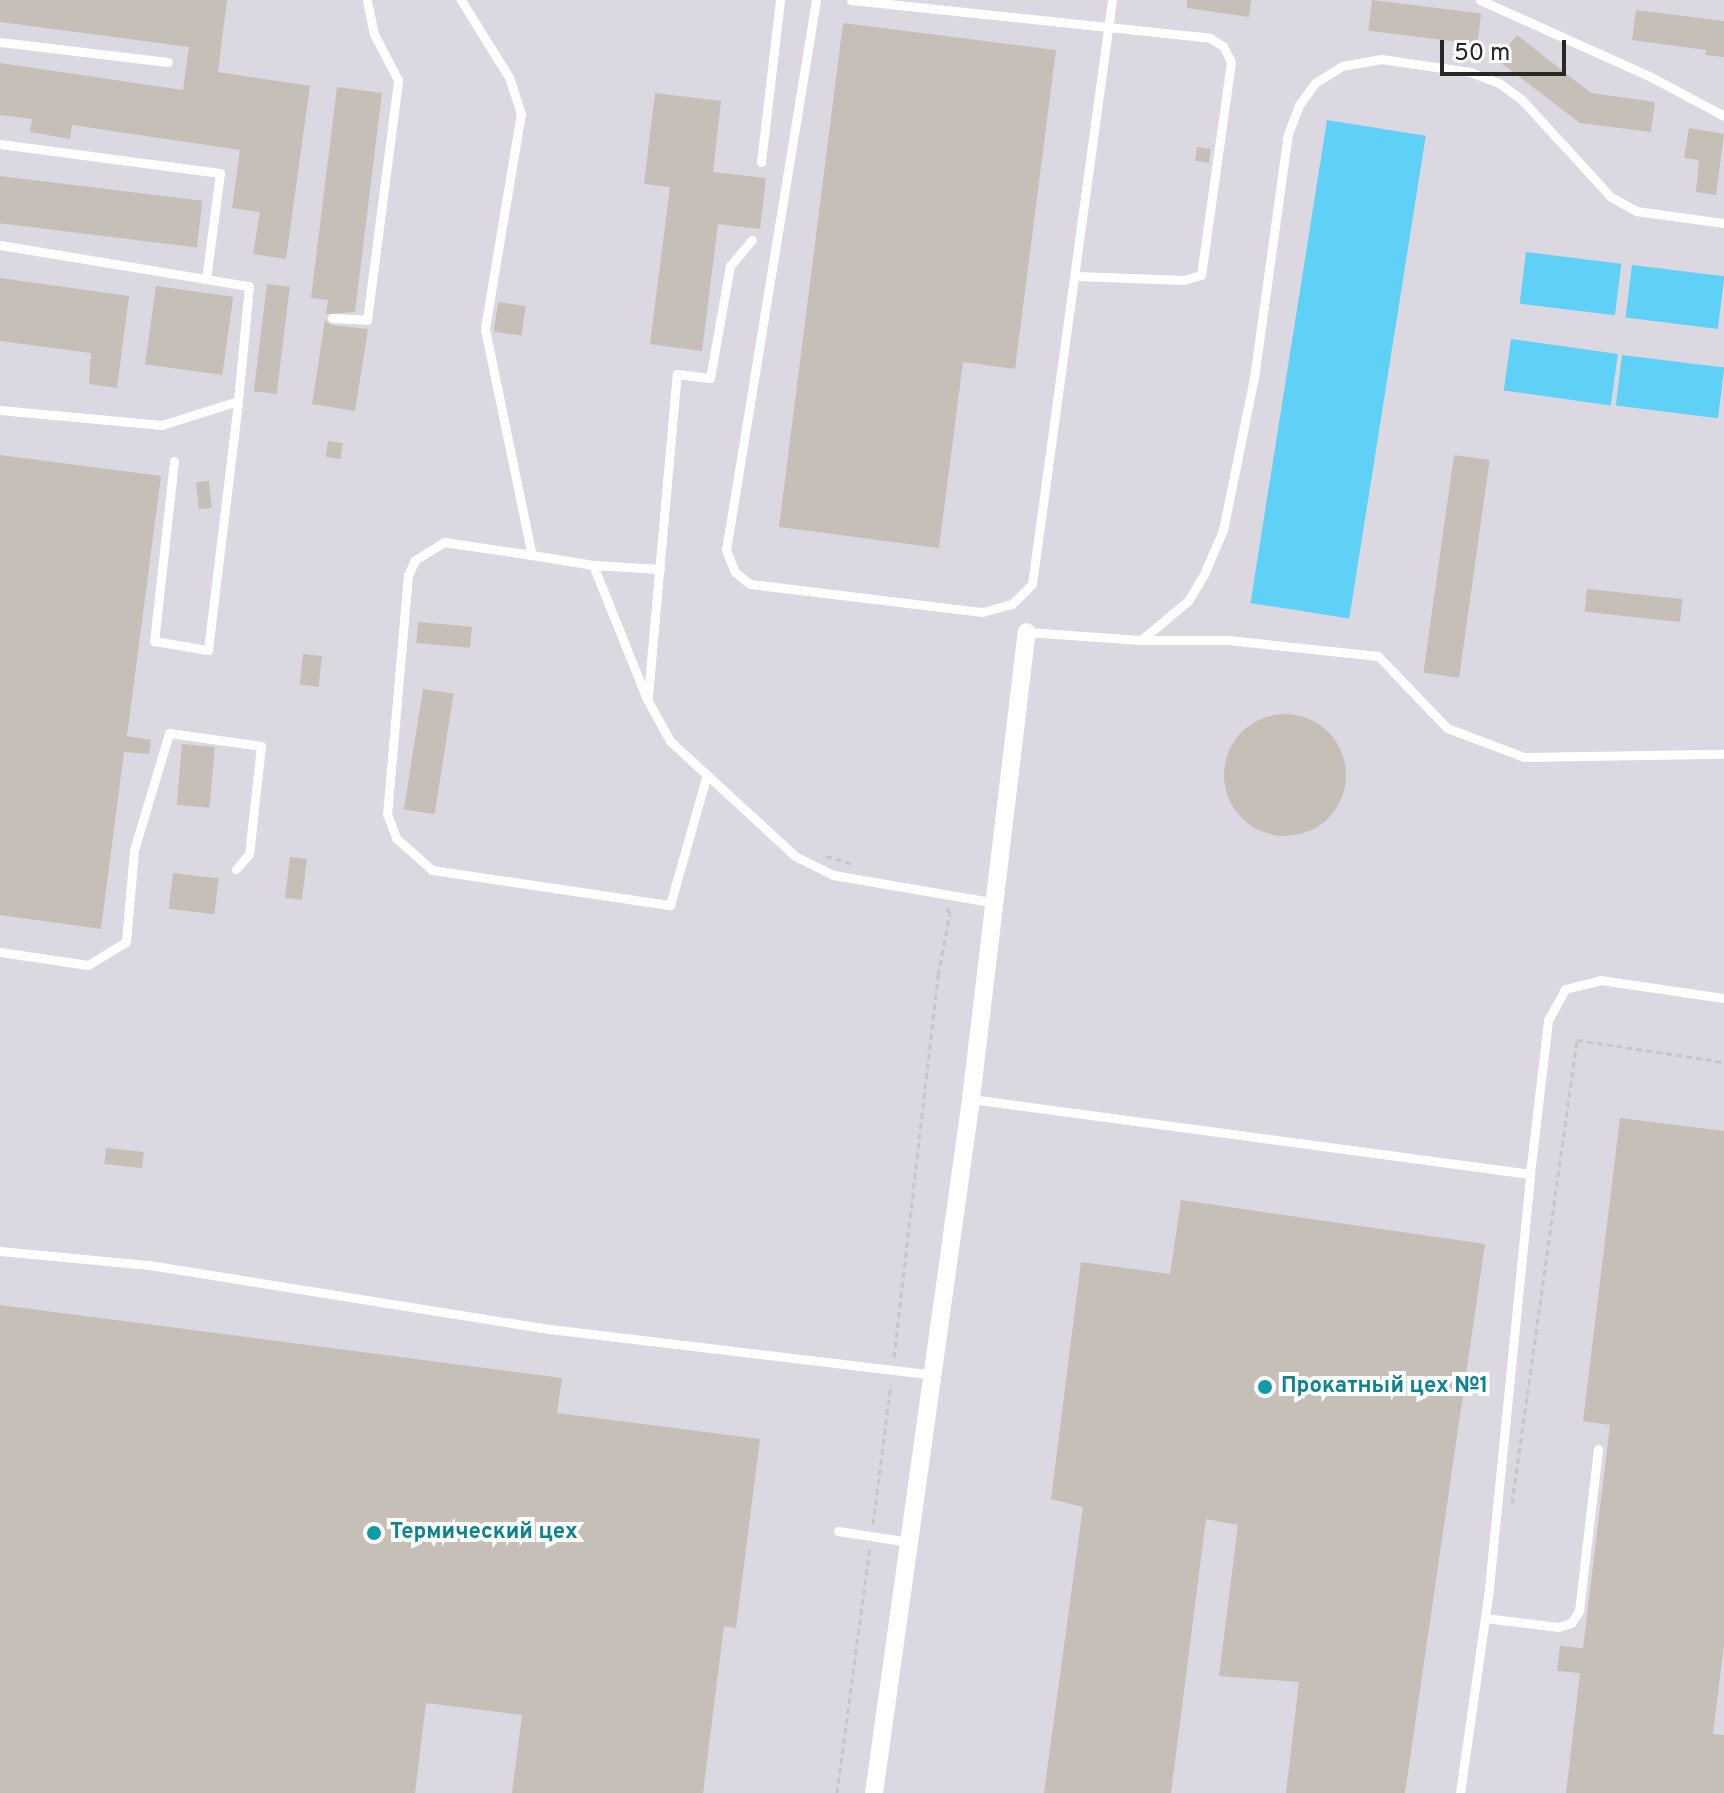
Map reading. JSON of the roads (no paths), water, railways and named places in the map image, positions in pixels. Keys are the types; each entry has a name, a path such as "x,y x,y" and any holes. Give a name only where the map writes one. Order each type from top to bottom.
{"street":[{"path":"874,1793 971,1099 991,902 1027,632"}],"lane":[{"path":"332,318 367,320 398,80 374,34 367,0"},
{"path":"461,0 509,77 521,113 485,329 532,555"},
{"path":"761,162 780,0"},
{"path":"816,0 726,550 735,572 750,584 982,612 1012,604 1032,584 1077,276 1112,0"},
{"path":"851,0 1210,38 1223,46 1231,62 1207,258 1201,275 1184,280 1077,276"},
{"path":"1480,0 1724,116"},
{"path":"0,42 168,62"},
{"path":"1141,640 1188,601 1223,530 1254,378 1288,134 1299,105 1315,83 1342,66 1381,59 1470,72 1522,100 1611,197 1636,211 1724,223"},
{"path":"0,144 220,173 206,279"},
{"path":"647,699 677,374 710,378 730,266 752,240"},
{"path":"0,245 249,286 208,650 154,641 174,461"},
{"path":"0,410 162,425 238,401"},
{"path":"660,569 593,565 444,542 415,560 408,575 387,814 396,838 432,870 670,905 706,778"},
{"path":"593,565 647,699 670,741 706,778 795,856 833,875 991,902"},
{"path":"1027,632 1141,640 1228,640 1378,656 1447,728 1524,757 1724,754"},
{"path":"0,952 88,965 126,942 134,850 169,733 261,746 249,854 236,869"},
{"path":"1460,1793 1485,1618 1548,1020 1565,989 1600,980 1724,998"},
{"path":"971,1099 1530,1174"},
{"path":"0,1251 149,1265 550,1329 933,1375"},
{"path":"1485,1618 1558,1627 1571,1623 1579,1611 1598,1449"},
{"path":"838,1531 909,1542"}],"water":[{"path":"1327,120 1426,136 1349,619 1251,603"},
{"path":"1526,252 1621,264 1615,315 1520,304"},
{"path":"1632,265 1724,276 1718,329 1626,318"},
{"path":"1511,339 1618,354 1611,406 1504,390"},
{"path":"1622,355 1724,368 1718,418 1616,406"}],"place":[{"name":"Прокатный цех №1","path":"1265,1387"},
{"name":"Термический цех","path":"374,1533"}]}
